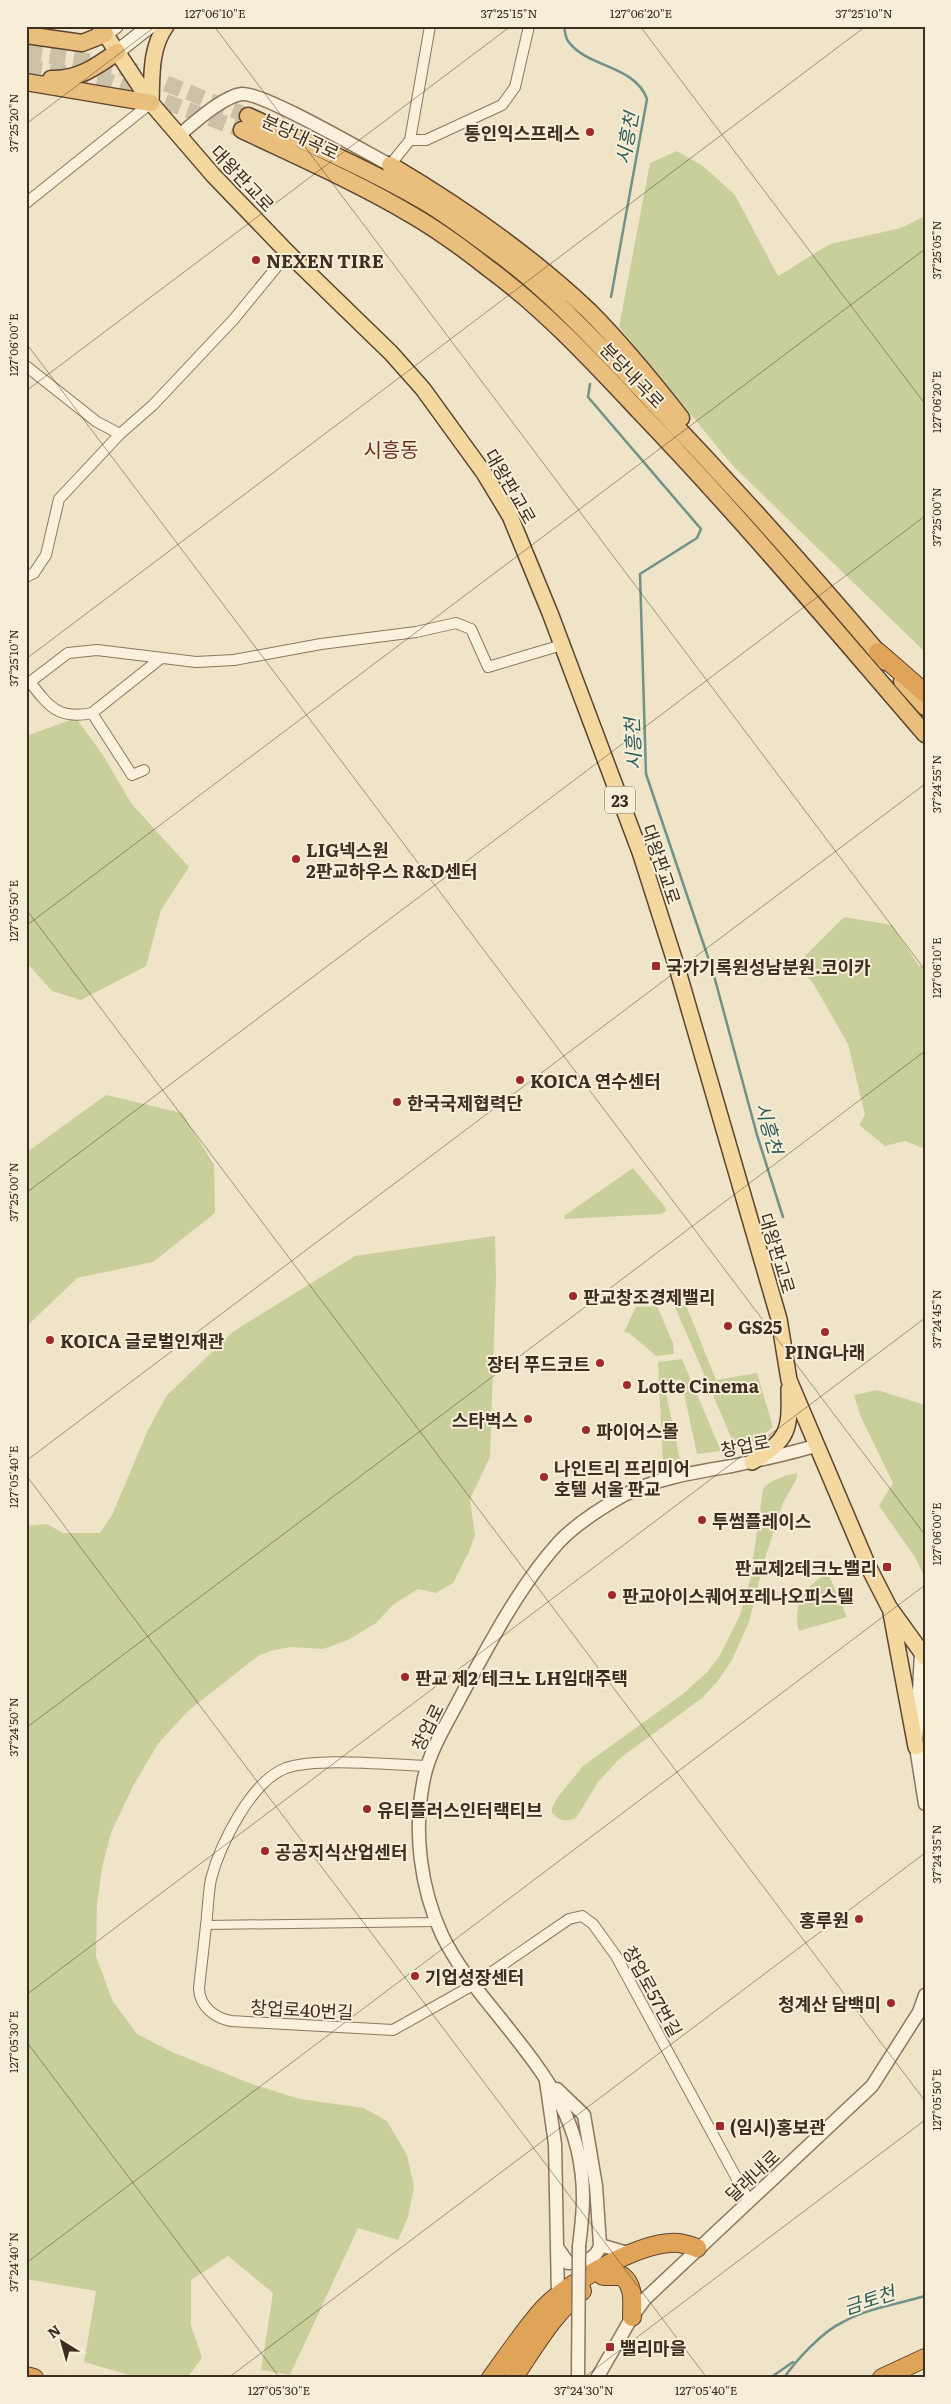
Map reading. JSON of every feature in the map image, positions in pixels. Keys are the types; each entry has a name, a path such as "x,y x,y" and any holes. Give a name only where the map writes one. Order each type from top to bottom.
{"highway":[{"path":"26,30 33,26"},
{"path":"26,35 82,43 107,29"},
{"path":"26,80 70,79 93,69 117,52"},
{"path":"26,80 150,103"},
{"name":"분당내곡로","path":"925,707 822,586 698,450 604,350 540,288 491,247 426,203 357,166 245,123 342,178 413,215 489,268 536,308 586,355 685,459 925,734"},
{"path":"390,165 482,223 589,312 682,420 698,450"},
{"path":"878,652 925,693"},
{"path":"492,2376 537,2317 558,2296 599,2269 652,2247 677,2242 697,2248"},
{"path":"513,2378 569,2301 603,2276 658,2252 670,2249 697,2248"},
{"path":"603,2276 622,2276 629,2283 632,2298 632,2317"},
{"path":"882,2378 925,2358"},
{"path":"26,2376 34,2378"}],"main road":[{"path":"117,52 150,26"},
{"path":"150,103 154,55 158,37 166,26"},
{"name":"대왕판교로","path":"107,29 117,52 150,103 178,136 288,253 391,353 454,428 510,516 562,645 640,852 678,972 779,1319 789,1380 868,1566 889,1607 923,1655"},
{"path":"752,1462 779,1443 788,1429 789,1380"},
{"path":"889,1607 916,1747"},
{"path":"916,1747 925,1727"}],"street":[{"path":"178,136 231,97 243,94 280,107 390,165 410,140 430,26"},
{"path":"410,140 426,140 502,105 515,87 529,26"},
{"path":"26,203 150,103"},
{"path":"26,577 34,573 46,555 59,498 120,434 153,405 234,319 288,253"},
{"path":"26,366 97,422 120,434"},
{"path":"160,659 92,713 65,715 56,711 30,682 68,653 97,650 196,662 234,660 321,644 416,632 456,623 470,629 488,667 562,645"},
{"path":"92,713 132,775 144,770"},
{"name":"창업로","path":"545,2076 473,1985 448,1947 437,1922 422,1870 420,1809 427,1766 434,1748 474,1672 522,1592 559,1542 599,1510 627,1494 694,1472 752,1462 816,1446"},
{"path":"923,1655 916,1747 925,1804"},
{"name":"창업로40번길","path":"427,1766 316,1764 294,1766 274,1775 251,1797 224,1846 211,1882 199,1995 204,2005 213,2014 226,2020 390,2030 473,1985"},
{"name":"창업로57번길","path":"473,1985 569,1919 576,1916 587,1918 605,1939 620,1964 749,2201"},
{"path":"206,1925 437,1922"},
{"name":"달래내로","path":"597,2378 632,2317 645,2299 697,2248 872,2086 919,2012 925,1995"},
{"path":"545,2076 584,2115 596,2186 599,2251 592,2258 581,2263 568,2262 557,2247"},
{"path":"545,2076 569,2118 576,2145 583,2198 579,2246 578,2378"},
{"path":"545,2076 555,2144 558,2296"},
{"path":"600,2245 624,2252 652,2247"}],"green space":[{"path":"677,151 703,166 735,195 778,276 830,244 901,228 925,216 925,652 733,466 619,327 650,163"},
{"path":"76,718 103,755 131,803 189,867 161,910 146,966 81,1000 52,991 26,962 26,736"},
{"path":"844,917 892,925 919,966 925,966 925,1149 905,1141 885,1146 859,1125 865,1115 848,1044 813,983 796,965"},
{"path":"106,1095 182,1113 214,1165 215,1213 153,1262 77,1278 26,1327 26,1153"},
{"path":"633,1168 665,1207 666,1211 661,1214 565,1219 564,1216"},
{"path":"495,1236 496,1279 490,1457 470,1499 475,1535 469,1552 453,1583 436,1593 418,1589 394,1604 376,1623 348,1640 323,1649 290,1647 270,1651 258,1656 188,1711 158,1744 133,1786 111,1833 102,1868 97,1905 96,1956 112,2000 137,2034 172,2052 252,2084 300,2099 364,2108 387,2121 407,2155 414,2187 408,2217 398,2240 358,2228 290,2375 261,2370 273,2293 228,2256 191,2280 191,2325 202,2358 187,2378 140,2378 84,2362 96,2291 26,2279 26,1526 47,1524 63,1533 100,1533 112,1515 148,1430 167,1395 234,1331 355,1256"},
{"path":"686,1305 716,1380 757,1373 773,1427 754,1442 734,1444 675,1307"},
{"path":"657,1306 673,1343 674,1354 656,1356 629,1333 624,1332 636,1307"},
{"path":"682,1359 721,1451 697,1454 681,1379 664,1383 680,1460 663,1465 658,1362"},
{"path":"877,1390 925,1405 925,1578 915,1557 879,1506 893,1483 860,1415 854,1395"},
{"path":"797,1473 796,1480 783,1503 765,1558 749,1622 732,1660 717,1682 702,1698 619,1759 598,1782 576,1818 566,1820 557,1818 552,1813 552,1808 557,1798 583,1766 684,1693 707,1672 719,1657 740,1615 750,1580 763,1489 774,1480"},
{"path":"828,1573 847,1617 799,1631 797,1612 802,1597 813,1584"}],"waterway":[{"name":"시흥천","path":"564,26 567,39 576,50 632,79 641,88 647,99 611,297"},
{"name":"시흥천","path":"590,384 588,397 701,529 697,538 640,574 646,774 713,972 757,1135 783,1217"},
{"name":"금토천","path":"784,2378 810,2347 835,2326 863,2313 925,2296"},
{"path":"770,2378 793,2362"}],"tunnel":[{"path":"26,52 107,64 135,71 248,116"},
{"path":"26,67 106,80 242,130"}],"place":[{"name":"통인익스프레스","path":"590,132"},
{"name":"NEXEN TIRE","path":"256,260"},
{"name":"LIG넥스원 2판교하우스 R&D센터","path":"296,859"},
{"name":"국가기록원성남분원.코이카","path":"656,966"},
{"name":"KOICA 연수센터","path":"520,1080"},
{"name":"한국국제협력단","path":"397,1102"},
{"name":"판교창조경제밸리","path":"573,1296"},
{"name":"GS25","path":"728,1326"},
{"name":"PING나래","path":"825,1332"},
{"name":"KOICA 글로벌인재관","path":"50,1340"},
{"name":"장터 푸드코트","path":"600,1363"},
{"name":"Lotte Cinema","path":"627,1385"},
{"name":"스타벅스","path":"528,1419"},
{"name":"파이어스몰","path":"586,1430"},
{"name":"나인트리 프리미어 호텔 서울 판교","path":"544,1477"},
{"name":"투썸플레이스","path":"702,1520"},
{"name":"판교제2테크노밸리","path":"887,1567"},
{"name":"판교아이스퀘어포레나오피스텔","path":"612,1595"},
{"name":"판교 제2 테크노 LH임대주택","path":"405,1677"},
{"name":"유티플러스인터랙티브","path":"367,1809"},
{"name":"공공지식산업센터","path":"265,1851"},
{"name":"홍루원","path":"859,1919"},
{"name":"기업성장센터","path":"415,1976"},
{"name":"청계산 담백미","path":"891,2003"},
{"name":"(임시)홍보관","path":"720,2126"},
{"name":"밸리마을","path":"610,2347"}],"district":[{"name":"시흥동","path":"391,448"}]}
